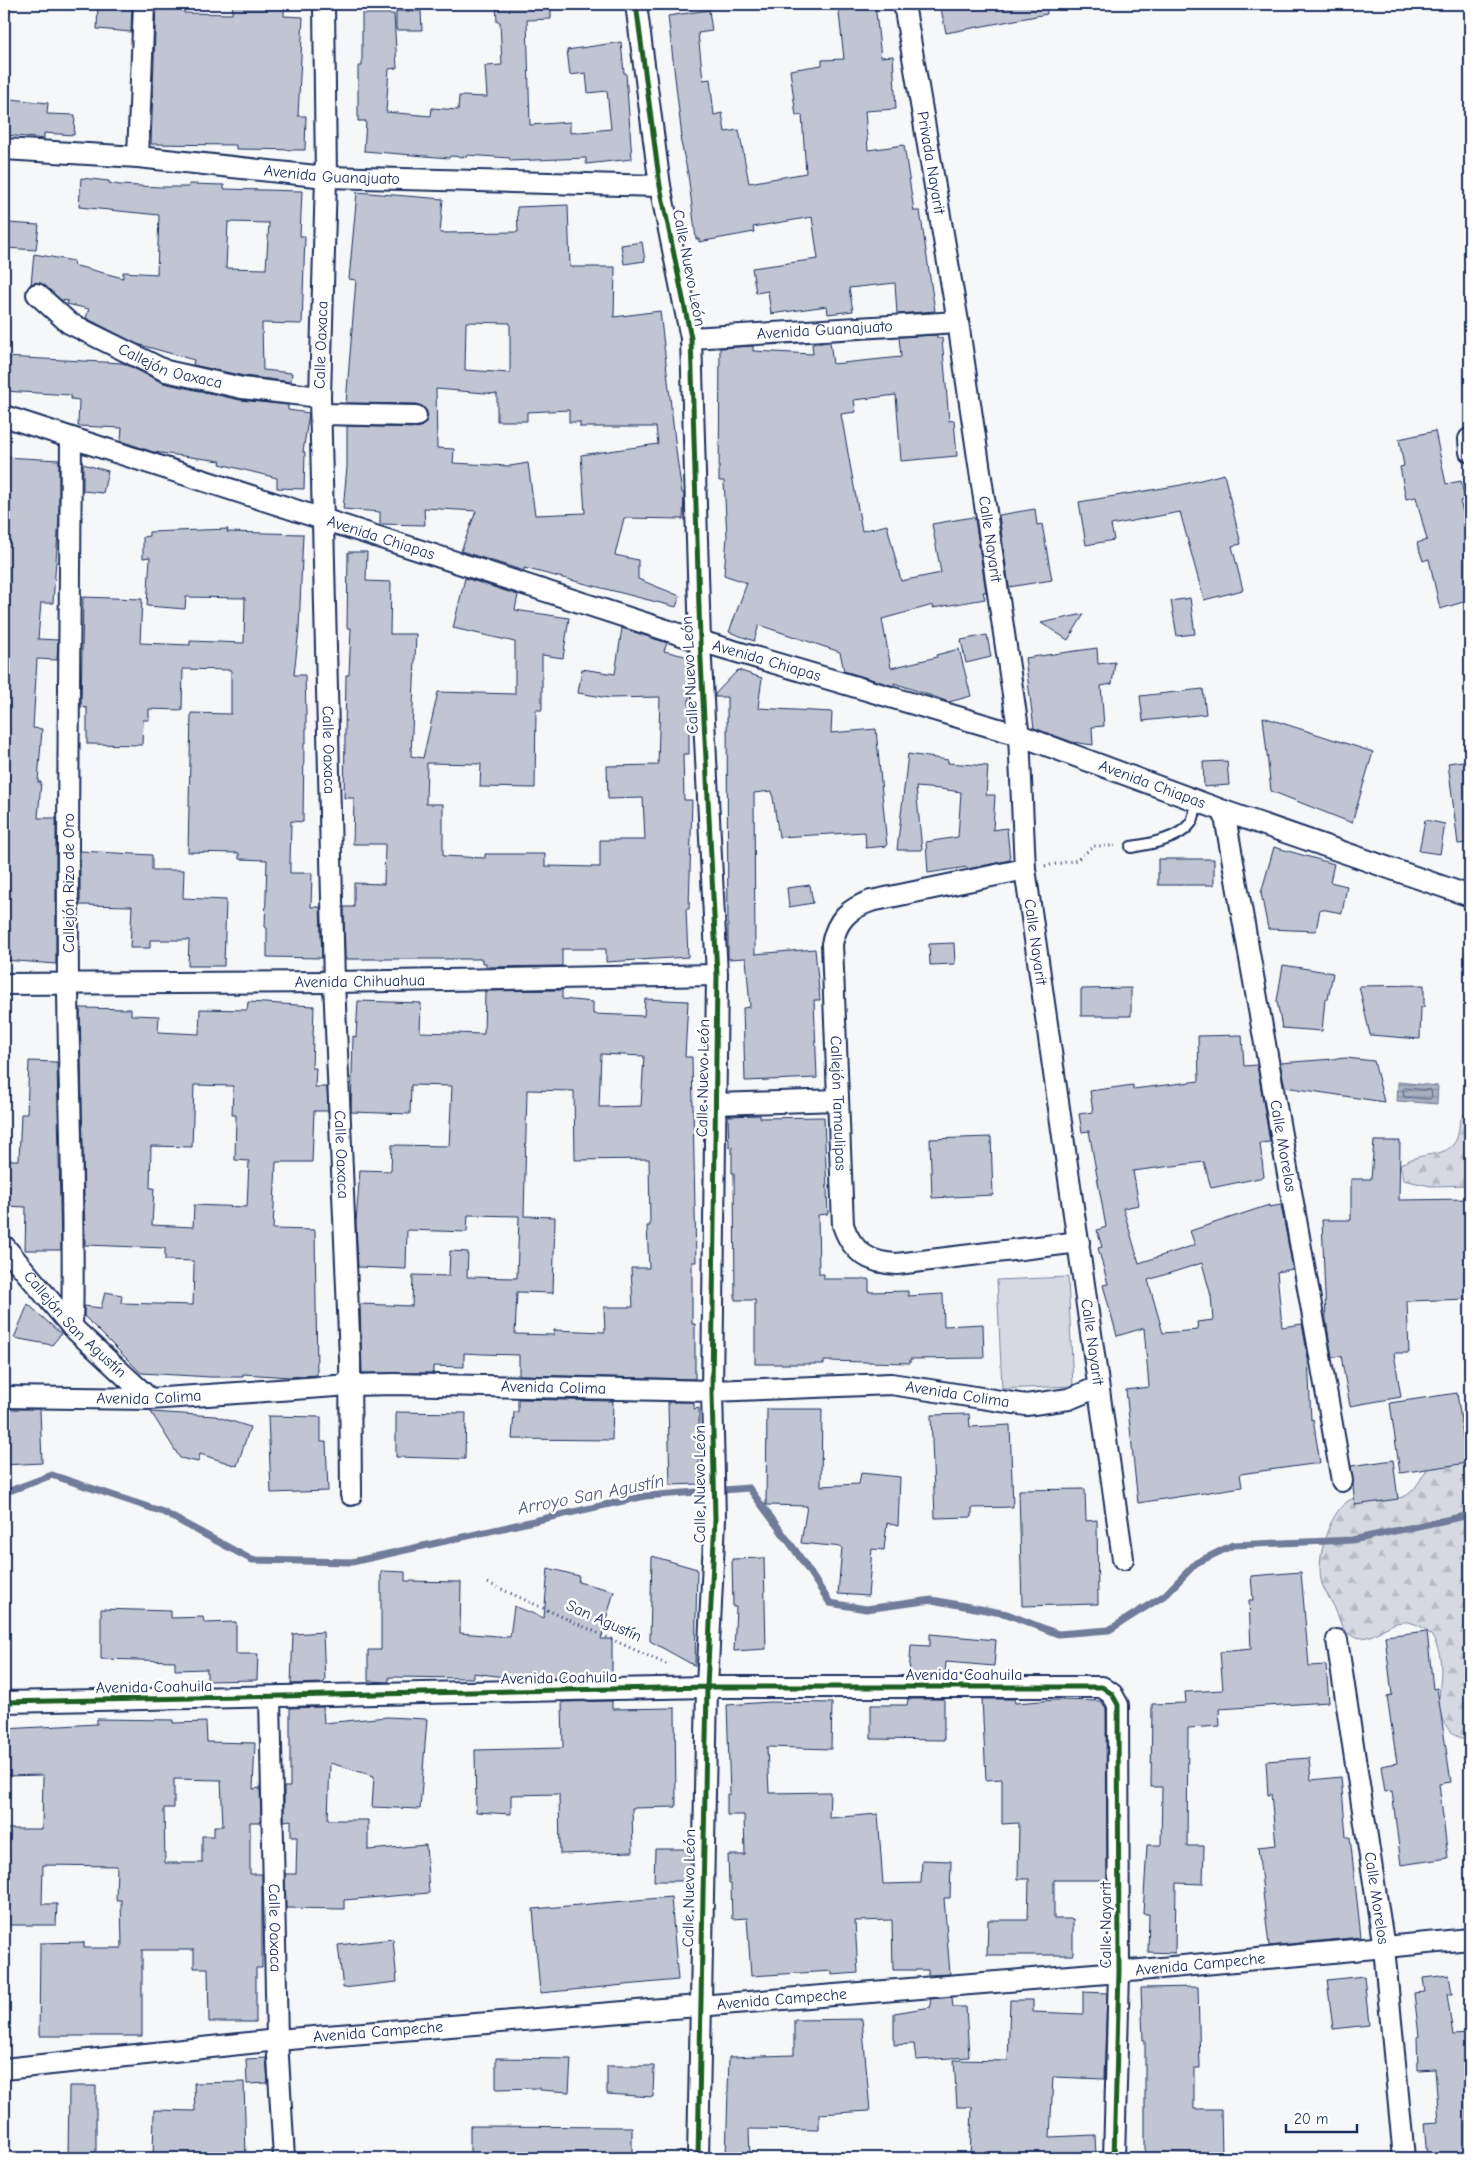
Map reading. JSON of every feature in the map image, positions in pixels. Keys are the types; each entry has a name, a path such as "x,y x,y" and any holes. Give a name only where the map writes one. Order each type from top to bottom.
{"street":[{"path":"138,157 144,4"},
{"name":"Calle Oaxaca","path":"324,4 326,177 321,406 334,982 350,1385 351,1495"},
{"name":"Calle Nuevo León","path":"636,4 660,186 690,338 700,641 717,975 712,1391 715,1519 706,1687 699,2006 698,2158"},
{"name":"Privada Nayarit","path":"904,4 958,322"},
{"name":"Avenida Guanajuato","path":"4,149 138,157 326,177 660,186"},
{"name":"Callejón Oaxaca","path":"37,294 69,323 166,371 321,406 416,416"},
{"name":"Avenida Guanajuato","path":"690,338 958,322"},
{"name":"Calle Nayarit","path":"958,322 1019,736 1024,868 1123,1559"},
{"name":"Avenida Chiapas","path":"4,416 700,641 1019,736 1224,811 1470,896"},
{"name":"Callejón Rizo de Oro","path":"71,439 68,984 69,1118 74,1241 72,1327"},
{"name":"Calle Morelos","path":"1224,811 1342,1481"},
{"name":"Callejón Tamaulipas","path":"1024,868 871,901 856,906 844,916 835,929 832,944 843,1225 852,1245 868,1259 882,1264 897,1264 1079,1242"},
{"name":"Avenida Chihuahua","path":"4,984 334,982 717,975"},
{"path":"715,1104 838,1100"},
{"name":"Callejón San Agustín","path":"4,1246 72,1327 150,1399"},
{"name":"Avenida Colima","path":"4,1397 150,1399 350,1385 712,1391 891,1384 1026,1405 1069,1399 1098,1387"},
{"name":"Calle Morelos","path":"1338,1640 1384,1948 1404,2158"},
{"name":"Avenida Coahuila","path":"4,1702 706,1687 1102,1687 1112,1694"},
{"name":"Calle Nayarit","path":"1112,1694 1118,1705 1119,1972 1114,2158"},
{"name":"Calle Oaxaca","path":"270,1697 276,2040 284,2158"},
{"name":"Avenida Campeche","path":"4,2069 276,2040 1119,1972 1470,1939"}],"lane":[{"path":"1130,846 1148,845 1180,832 1193,819 1196,801"}],"path":[{"path":"1024,868 1072,862 1094,846 1130,846"}],"green space":[{"path":"1470,1110 1470,1185 1431,1186 1403,1180 1400,1164 1439,1153 1453,1145 1458,1136 1460,1122"},
{"path":"1068,1277 1073,1386 1002,1389 997,1280"},
{"path":"1470,1405 1470,1742 1453,1733 1443,1722 1439,1696 1441,1666 1438,1650 1431,1635 1419,1626 1406,1622 1390,1625 1363,1638 1350,1635 1342,1626 1335,1608 1323,1587 1320,1563 1329,1527 1341,1507 1348,1501 1356,1498 1388,1499 1403,1497 1410,1493"}],"water":[{"path":"1398,1082 1438,1086 1437,1104 1397,1101"}],"building":[{"path":"98,4 132,4 131,32 97,29"},
{"path":"156,4 184,4 184,13 232,14 233,4 284,4 284,16 303,17 298,116 306,116 305,150 236,149 236,145 151,144"},
{"path":"496,4 551,4 551,19 527,20 530,125 570,122 570,133 611,129 607,91 588,93 586,73 570,75 567,50 621,42 624,73 626,73 632,159 586,164 586,158 510,161 510,158 467,155 467,157 450,156 449,158 364,151 366,121 358,121 358,66 362,66 362,14 394,14 397,68 389,69 386,112 431,116 432,108 458,110 459,96 487,97 485,66 502,65 500,22 497,22"},
{"path":"838,4 875,4 881,57 893,56 896,109 865,111 868,150 904,145 914,211 920,211 935,311 897,314 895,283 849,288 853,311 828,314 827,306 771,314 768,291 756,293 752,268 818,259 812,217 753,227 754,232 699,242 699,239 696,239 688,174 680,138 682,138 668,16 709,10 712,31 698,33 703,80 710,79 714,115 722,113 725,132 739,130 749,183 806,173 802,115 796,116 790,70 822,65 822,60 844,59"},
{"path":"940,4 1046,4 1047,14 946,33"},
{"path":"396,11 421,11 422,30 396,30"},
{"path":"11,99 48,103 47,114 75,115 74,135 44,133 44,139 7,135"},
{"path":"81,178 109,181 109,183 120,185 189,187 189,184 224,185 224,189 302,191 300,236 305,236 302,324 262,323 263,370 292,373 291,382 244,376 193,365 194,360 137,344 86,318 89,309 67,304 68,301 61,300 40,283 31,284 34,254 74,261 73,265 123,278 123,272 157,274 159,215 79,207","holes":["228,222 269,223 266,269 226,268"]},
{"path":"357,192 443,199 440,233 518,232 517,207 568,205 570,267 615,267 614,317 660,311 677,458 682,493 684,493 683,519 624,518 615,555 638,560 638,579 680,596 676,607 524,568 524,571 461,551 476,511 424,508 425,525 380,524 380,512 343,509 347,467 347,426 416,428 422,426 428,417 426,410 417,404 346,403 356,280 349,279","holes":["466,322 510,323 510,373 465,370","436,389 497,394 497,421 527,421 527,412 569,410 569,422 580,422 580,427 656,427 658,444 581,455 585,513 535,515 528,463 510,466 453,463 454,449 437,448"]},
{"path":"8,223 39,225 36,250 6,248"},
{"path":"642,242 645,261 624,264 621,245"},
{"path":"937,335 937,338 942,338 949,421 954,420 957,456 901,461 896,395 854,400 856,412 841,414 862,531 887,525 901,581 941,573 932,524 973,517 975,519 986,592 983,592 985,599 933,608 933,605 882,619 891,668 937,657 936,655 959,649 971,696 949,702 894,683 894,686 844,671 840,652 759,625 754,641 729,632 747,583 724,575 727,536 724,481 719,481 720,348 753,346 753,351 813,354 812,344 830,342 833,364 901,357 899,337"},
{"path":"4,357 123,363 163,383 240,400 288,405 288,410 309,413 303,452 305,452 304,489 277,488 277,478 220,464 221,461 153,452 121,441 122,428 78,426 79,400 71,399 71,395 4,391"},
{"path":"1435,431 1446,484 1461,481 1465,500 1460,501 1470,538 1470,600 1440,609 1429,559 1423,561 1417,543 1427,540 1416,497 1406,499 1400,467 1404,466 1399,439"},
{"path":"4,457 59,460 59,519 53,603 41,603 38,639 58,640 57,660 37,659 33,728 42,729 38,782 41,782 38,818 56,818 56,964 4,960"},
{"path":"83,464 108,471 103,493 83,491"},
{"path":"1224,474 1241,544 1232,546 1243,590 1204,600 1180,512 1111,525 1114,540 1086,545 1079,502 1181,485"},
{"path":"1035,509 1037,525 1042,524 1052,580 1009,587 999,515"},
{"path":"228,529 227,532 303,534 299,629 294,675 305,675 306,743 304,743 303,822 291,821 290,873 312,873 311,907 320,907 322,958 267,957 267,928 265,928 267,860 239,859 239,853 188,852 191,713 231,714 231,670 183,669 182,710 149,709 149,720 143,720 142,745 87,744 87,708 81,707 83,597 142,599 140,643 190,645 190,641 244,643 245,598 186,597 185,609 147,606 150,557 143,558 143,537 149,536 149,532"},
{"path":"348,552 367,552 366,581 391,582 390,634 416,634 411,756 423,758 438,692 515,694 515,642 453,628 465,578 518,595 515,610 569,618 563,658 542,655 542,710 536,710 535,788 480,787 481,764 427,763 426,804 443,804 443,856 485,858 485,854 545,854 545,866 600,867 600,840 645,840 643,798 608,799 607,766 658,765 660,697 609,698 578,693 582,669 615,674 622,628 667,643 664,651 689,657 689,754 683,754 684,800 692,800 689,909 686,909 688,957 606,962 606,949 562,949 562,966 486,967 486,963 482,963 482,959 345,959 344,907 354,907 354,883 384,884 385,844 353,844 354,798 344,798 346,675 349,675 351,628 347,628"},
{"path":"1190,598 1195,634 1177,636 1171,601"},
{"path":"1084,614 1068,640 1041,623"},
{"path":"987,635 991,657 966,663 961,640"},
{"path":"1097,648 1098,664 1115,662 1112,684 1101,686 1104,726 1092,727 1093,745 1072,742 1034,728 1025,658"},
{"path":"738,670 762,678 758,708 832,712 831,733 876,729 887,846 866,848 865,832 779,837 772,791 754,793 755,954 815,949 820,1000 814,1000 817,1078 745,1081 743,1008 750,1007 746,958 728,959 727,697 715,697 715,694"},
{"path":"1203,689 1206,714 1143,721 1140,696"},
{"path":"1263,717 1373,752 1352,823 1271,791"},
{"path":"908,754 948,760 948,763 988,766 986,795 995,795 993,830 1007,828 1010,860 968,869 967,867 928,873 926,842 958,837 961,792 940,789 916,787 922,850 897,850"},
{"path":"1470,760 1470,843 1458,844 1448,763"},
{"path":"1227,761 1229,785 1204,787 1203,762"},
{"path":"1425,820 1445,824 1440,854 1419,851"},
{"path":"1274,847 1334,864 1330,882 1347,886 1342,913 1320,909 1316,931 1268,929 1261,893"},
{"path":"80,851 152,855 152,870 184,870 183,898 226,900 224,966 188,966 189,940 150,940 150,948 130,948 132,906 80,905"},
{"path":"1158,859 1214,859 1214,885 1158,885"},
{"path":"810,885 813,903 789,907 787,888"},
{"path":"954,943 955,964 930,965 929,944"},
{"path":"1283,965 1333,973 1328,999 1325,999 1322,1031 1282,1028 1277,1001"},
{"path":"1424,985 1424,1007 1421,1007 1420,1039 1370,1035 1359,986"},
{"path":"1131,988 1131,1016 1081,1016 1081,989"},
{"path":"562,990 562,999 593,1002 593,1014 644,1016 645,999 688,1001 685,1057 692,1057 696,1262 692,1262 692,1324 695,1324 695,1379 519,1375 519,1355 464,1353 464,1367 433,1366 433,1373 362,1373 360,1304 412,1306 413,1275 449,1276 450,1251 468,1252 467,1277 517,1278 519,1216 468,1215 467,1232 407,1230 406,1269 358,1267 356,1222 360,1170 391,1171 392,1145 449,1146 452,1086 411,1085 410,1114 351,1112 353,1036 356,1037 358,1001 421,1003 420,1032 484,1034 485,991","holes":["601,1054 644,1056 641,1106 599,1107","527,1090 574,1091 575,1160 649,1159 650,1226 647,1226 649,1268 631,1268 633,1307 604,1307 605,1332 554,1330 554,1335 515,1334 517,1292 553,1293 555,1217 524,1216"]},
{"path":"248,1002 314,1006 312,1068 316,1068 315,1087 327,1087 328,1111 314,1111 312,1162 276,1162 273,1229 315,1230 317,1375 290,1377 243,1374 243,1377 211,1377 141,1373 84,1316 84,1306 101,1308 105,1292 122,1295 121,1303 193,1305 194,1265 193,1261 165,1260 165,1248 85,1245 80,1008 131,1009 131,1015 159,1016 158,1032 199,1034 200,1009 247,1010","holes":["194,1085 233,1086 232,1115 236,1115 235,1160 249,1161 247,1207 194,1205 193,1227 152,1225 154,1188 150,1188 151,1146 192,1147"]},
{"path":"1242,1035 1244,1066 1257,1065 1270,1142 1260,1143 1264,1177 1211,1188 1204,1162 1133,1171 1139,1205 1123,1208 1139,1263 1195,1245 1190,1231 1269,1205 1269,1207 1281,1205 1293,1269 1277,1272 1282,1327 1302,1324 1308,1358 1311,1420 1313,1419 1320,1463 1240,1474 1242,1487 1138,1503 1126,1390 1149,1387 1144,1328 1117,1336 1103,1285 1108,1284 1098,1248 1102,1247 1097,1230 1106,1227 1089,1131 1082,1132 1079,1114 1093,1112 1090,1091 1133,1085 1133,1089 1199,1081 1198,1036","holes":["1202,1263 1211,1296 1213,1320 1197,1322 1198,1330 1163,1333 1148,1280"]},
{"path":"1346,1058 1374,1061 1384,1102 1285,1087 1280,1063"},
{"path":"29,1061 57,1062 61,1250 25,1250 26,1207 4,1206 4,1160 19,1160 21,1114 27,1114"},
{"path":"760,1115 760,1118 824,1117 828,1214 818,1215 819,1274 824,1274 824,1279 869,1279 869,1292 908,1291 908,1296 943,1294 944,1326 983,1324 984,1358 910,1359 910,1363 824,1361 824,1364 755,1364 755,1300 735,1300 734,1173 732,1173 732,1146 729,1147 728,1116"},
{"path":"991,1137 993,1195 932,1198 930,1139"},
{"path":"1374,1141 1400,1141 1399,1200 1470,1199 1470,1299 1407,1301 1409,1353 1394,1353 1401,1397 1350,1406 1341,1356 1332,1357 1326,1320 1322,1220 1351,1220 1351,1179 1371,1179"},
{"path":"28,1304 61,1334 52,1345 14,1338"},
{"path":"1457,1393 1467,1463 1400,1473 1390,1403"},
{"path":"518,1399 613,1401 612,1440 512,1439 514,1412 518,1412"},
{"path":"668,1402 694,1402 694,1409 699,1408 699,1484 670,1485"},
{"path":"4,1409 40,1409 42,1463 4,1465"},
{"path":"767,1409 822,1409 821,1486 859,1484 861,1473 900,1477 898,1526 887,1523 884,1550 872,1549 868,1596 838,1594 842,1547 801,1543 807,1506 766,1505"},
{"path":"151,1412 215,1416 250,1427 237,1466 200,1454 198,1462 180,1458"},
{"path":"396,1412 466,1413 465,1459 396,1457"},
{"path":"969,1414 970,1427 1010,1425 1013,1507 972,1508 972,1517 935,1518 931,1415"},
{"path":"268,1416 321,1417 321,1442 326,1442 328,1491 271,1493"},
{"path":"1393,1460 1398,1499 1355,1505 1351,1466"},
{"path":"1085,1489 1086,1521 1097,1520 1098,1604 1022,1606 1019,1490"},
{"path":"652,1556 697,1569 695,1666 650,1641"},
{"path":"764,1558 766,1649 734,1651 736,1607 733,1607 732,1559"},
{"path":"548,1568 579,1576 578,1582 614,1591 601,1639 612,1639 612,1677 521,1679 473,1673 473,1678 389,1677 389,1682 368,1681 368,1650 381,1650 381,1571 405,1572 405,1581 461,1582 460,1633 510,1637 514,1606 544,1618"},
{"path":"1301,1572 1309,1666 1326,1665 1329,1702 1219,1709 1220,1726 1188,1728 1187,1846 1204,1846 1203,1884 1176,1883 1175,1953 1148,1952 1149,1914 1143,1914 1147,1845 1161,1845 1162,1787 1151,1787 1152,1704 1186,1703 1185,1692 1223,1690 1220,1652 1251,1649 1249,1600 1253,1600 1251,1576"},
{"path":"101,1609 171,1611 171,1618 203,1617 204,1623 236,1622 236,1654 258,1654 257,1680 207,1681 207,1669 175,1670 175,1661 101,1659"},
{"path":"1427,1631 1433,1689 1437,1688 1451,1782 1439,1784 1448,1858 1401,1865 1392,1791 1385,1792 1381,1766 1397,1763 1387,1696 1392,1695 1385,1636"},
{"path":"323,1632 325,1681 323,1683 291,1684 293,1634"},
{"path":"930,1634 996,1640 994,1666 946,1662 945,1675 909,1675 911,1645 930,1646"},
{"path":"908,1699 944,1699 944,1740 871,1739 871,1705 907,1705"},
{"path":"982,1699 1014,1699 1015,1703 1055,1700 1101,1701 1106,1708 1107,1880 1054,1880 1054,1919 1073,1919 1073,1955 987,1955 988,1920 1028,1920 1029,1879 1018,1879 1019,1823 1002,1824 1002,1779 986,1780"},
{"path":"612,1701 612,1709 675,1708 676,1807 632,1808 633,1852 560,1854 559,1794 511,1795 511,1814 476,1812 475,1750 563,1748 562,1702"},
{"path":"770,1702 832,1703 831,1749 767,1747 769,1793 830,1792 829,1818 878,1814 883,1884 921,1883 922,1860 951,1861 950,1898 944,1898 950,1974 928,1975 928,1970 893,1970 892,1920 855,1921 858,1973 832,1975 832,1971 751,1976 747,1918 732,1919 728,1855 745,1855 744,1815 727,1815 727,1794 730,1794 727,1705"},
{"path":"323,1707 324,1723 387,1717 427,1719 420,1809 372,1807 374,1776 330,1763 328,1820 368,1820 368,1850 426,1845 429,1893 344,1900 344,1909 286,1908 285,1874 296,1874 297,1837 291,1837 291,1820 284,1821 284,1787 290,1787 290,1708"},
{"path":"97,1719 173,1720 173,1723 206,1722 207,1742 255,1743 253,1789 260,1788 261,1822 250,1822 250,1874 262,1874 262,1968 256,1968 256,2022 209,2022 208,1968 194,1968 194,1950 142,1950 142,2036 39,2036 40,1943 84,1942 84,1948 122,1948 121,1900 116,1900 117,1866 43,1865 42,1904 57,1904 56,1925 4,1925 4,1829 42,1829 43,1775 5,1776 4,1729 97,1724","holes":["174,1779 221,1780 223,1826 214,1826 214,1836 202,1836 202,1863 165,1863 164,1808 174,1808"]},
{"path":"1309,1758 1311,1780 1341,1777 1346,1837 1350,1837 1361,1937 1269,1946 1258,1847 1276,1845 1271,1794 1268,1795 1266,1761"},
{"path":"655,1849 690,1849 690,1881 654,1881"},
{"path":"671,1897 678,1980 540,1993 533,1909"},
{"path":"393,1939 397,1982 343,1988 338,1945"},
{"path":"1449,1975 1452,1994 1447,1994 1453,2035 1470,2034 1470,2067 1466,2068 1470,2158 1427,2158 1424,2123 1439,2122 1435,2069 1418,2070 1417,2037 1419,2036 1414,1993 1425,1992 1423,1978"},
{"path":"1364,1976 1369,2025 1333,2029 1327,1980"},
{"path":"1198,1987 1200,2068 1194,2068 1194,2109 1221,2109 1222,2158 1145,2158 1145,2040 1143,2040 1141,1988"},
{"path":"1083,1992 1107,1993 1104,2079 1053,2077 1050,2137 1095,2135 1096,2158 970,2158 972,2107 957,2107 954,2060 1008,2061 1010,2000 1033,2000 1033,2012 1083,2014"},
{"path":"952,1997 953,2007 966,2007 969,2057 916,2060 914,2044 894,2045 894,2013 931,2007 930,1999"},
{"path":"862,2019 870,2111 819,2114 819,2130 749,2129 750,2158 726,2158 729,2057 794,2055 794,2020"},
{"path":"266,2058 268,2083 247,2084 246,2059"},
{"path":"496,2058 571,2059 569,2092 540,2090 540,2088 496,2089"},
{"path":"607,2066 654,2066 653,2097 607,2094"},
{"path":"244,2082 246,2158 153,2158 154,2110 195,2111 194,2083"},
{"path":"69,2086 96,2086 96,2158 68,2158"},
{"path":"470,2126 632,2127 632,2158 470,2158"}],"waterway":[{"name":"Arroyo San Agustín","path":"4,1493 52,1475 163,1512 252,1560 352,1562 645,1496 749,1488 795,1550 830,1603 866,1609 932,1600 1007,1614 1058,1634 1109,1630 1165,1595 1196,1563 1233,1545 1352,1540 1465,1516 1470,1511"}],"cycle path":[{"path":"636,4 660,186 691,338 700,641 717,975 712,1391 715,1519 707,1687 698,2158"},
{"path":"4,1702 707,1687 1102,1687 1112,1694 1118,1705 1119,1972 1114,2158"}]}
